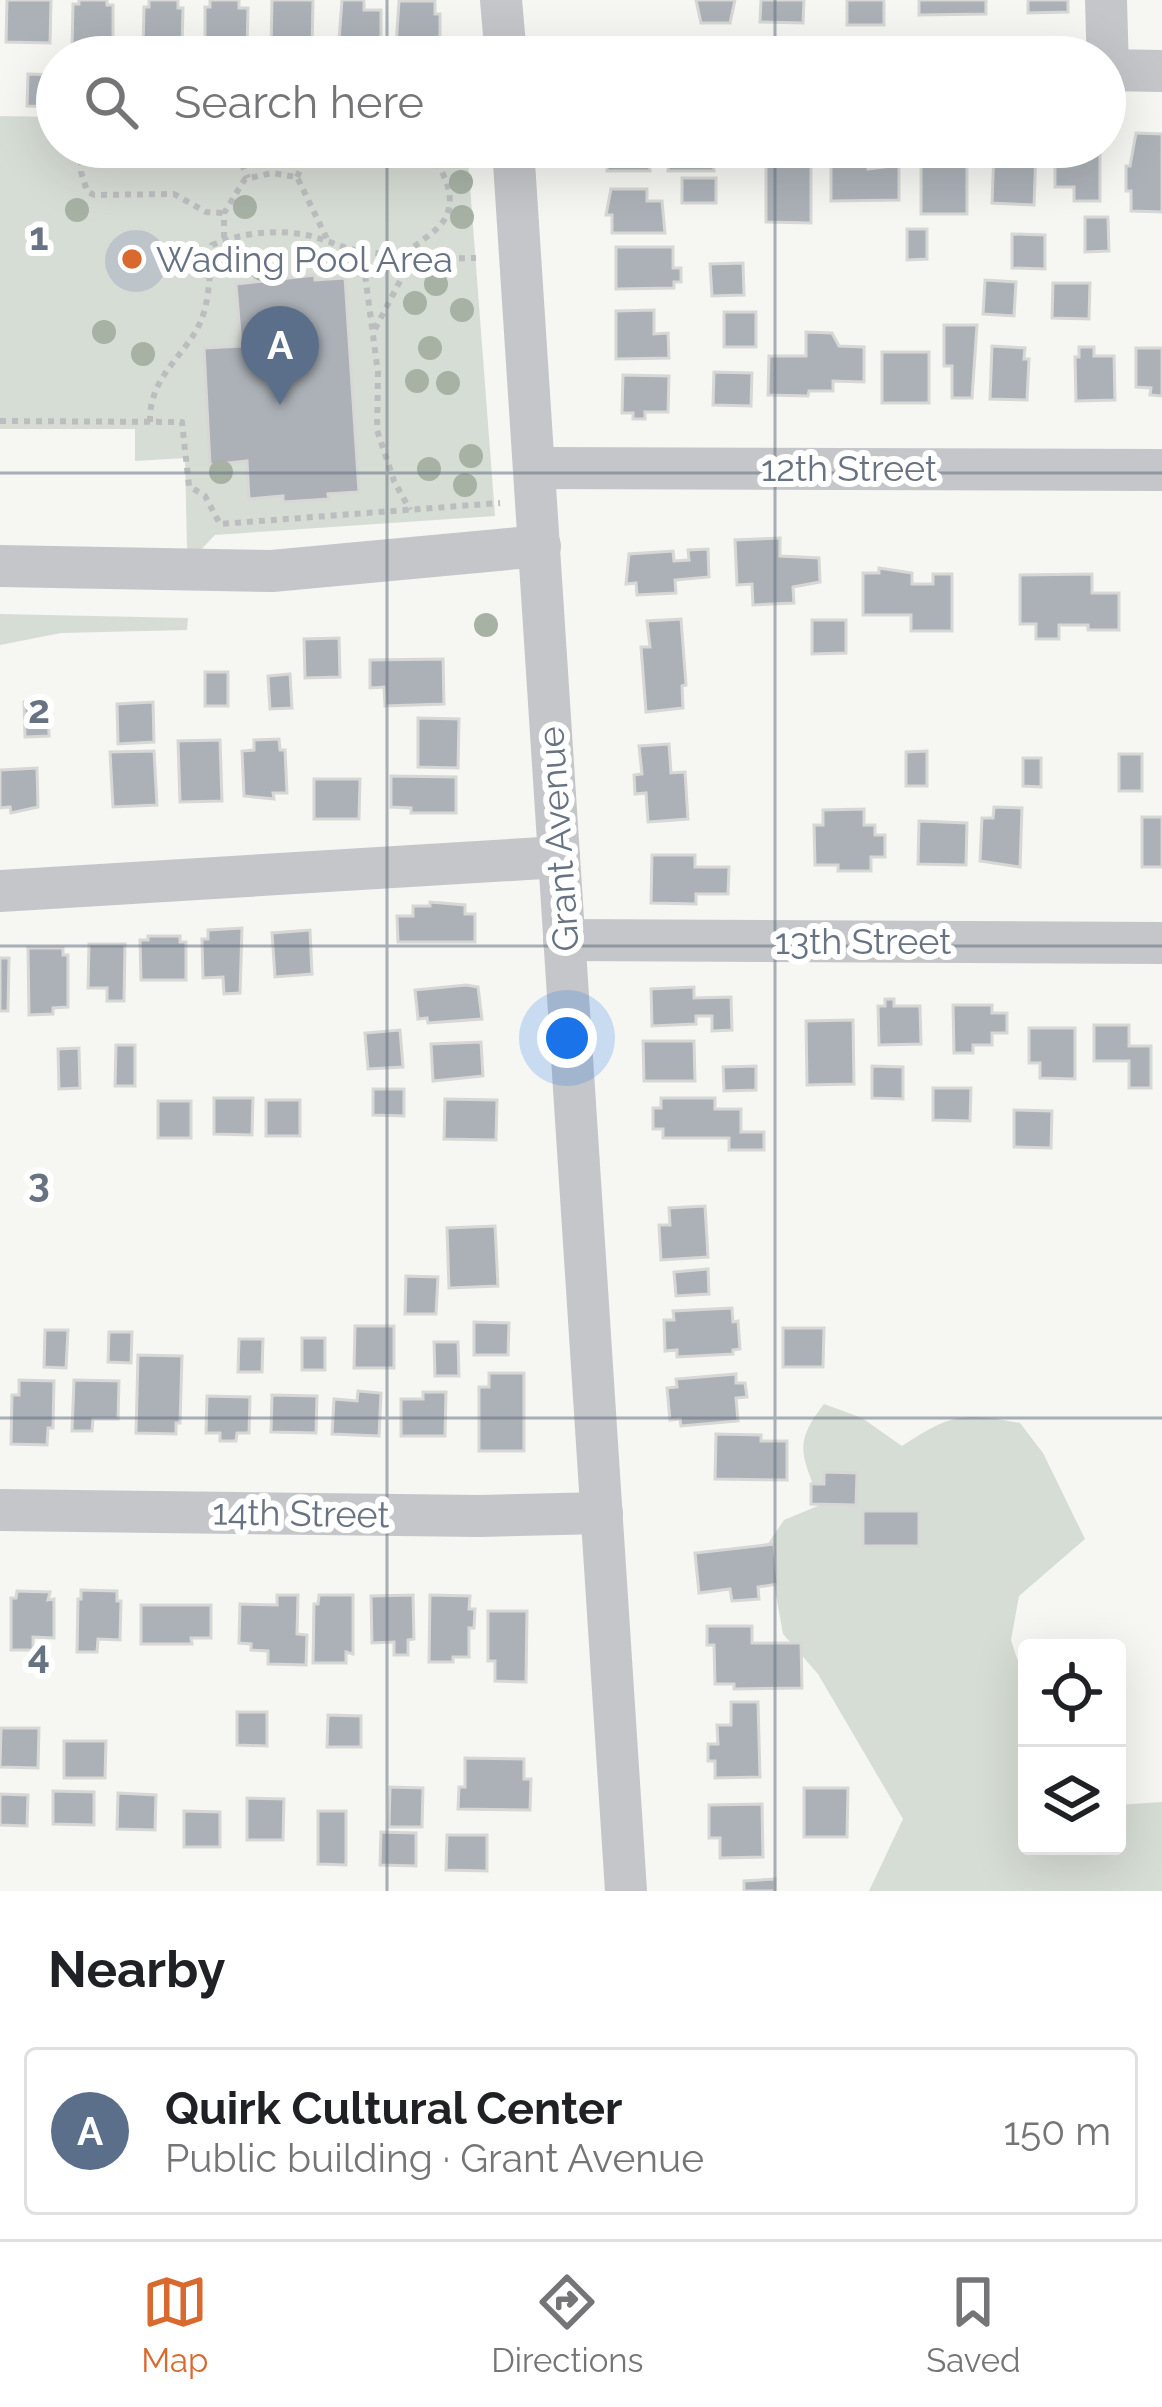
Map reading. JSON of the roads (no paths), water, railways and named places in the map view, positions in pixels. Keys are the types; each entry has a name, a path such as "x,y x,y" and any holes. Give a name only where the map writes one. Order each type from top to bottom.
{"street":[{"path":"501,0 504,36"},
{"path":"1106,0 1106,36"},
{"path":"1126,70 1162,71"},
{"name":"Grant Avenue","path":"514,168 626,1891"},
{"name":"12th Street","path":"537,484 1162,470"},
{"path":"0,566 272,571 540,546"},
{"path":"0,891 560,857"},
{"name":"13th Street","path":"564,940 1162,943"},
{"name":"14th Street","path":"0,1510 481,1516 602,1513"}],"place":[{"name":"Wading Pool Area","path":"132,259"},
{"name":"Quirk Cultural Center","path":"280,405"}]}
